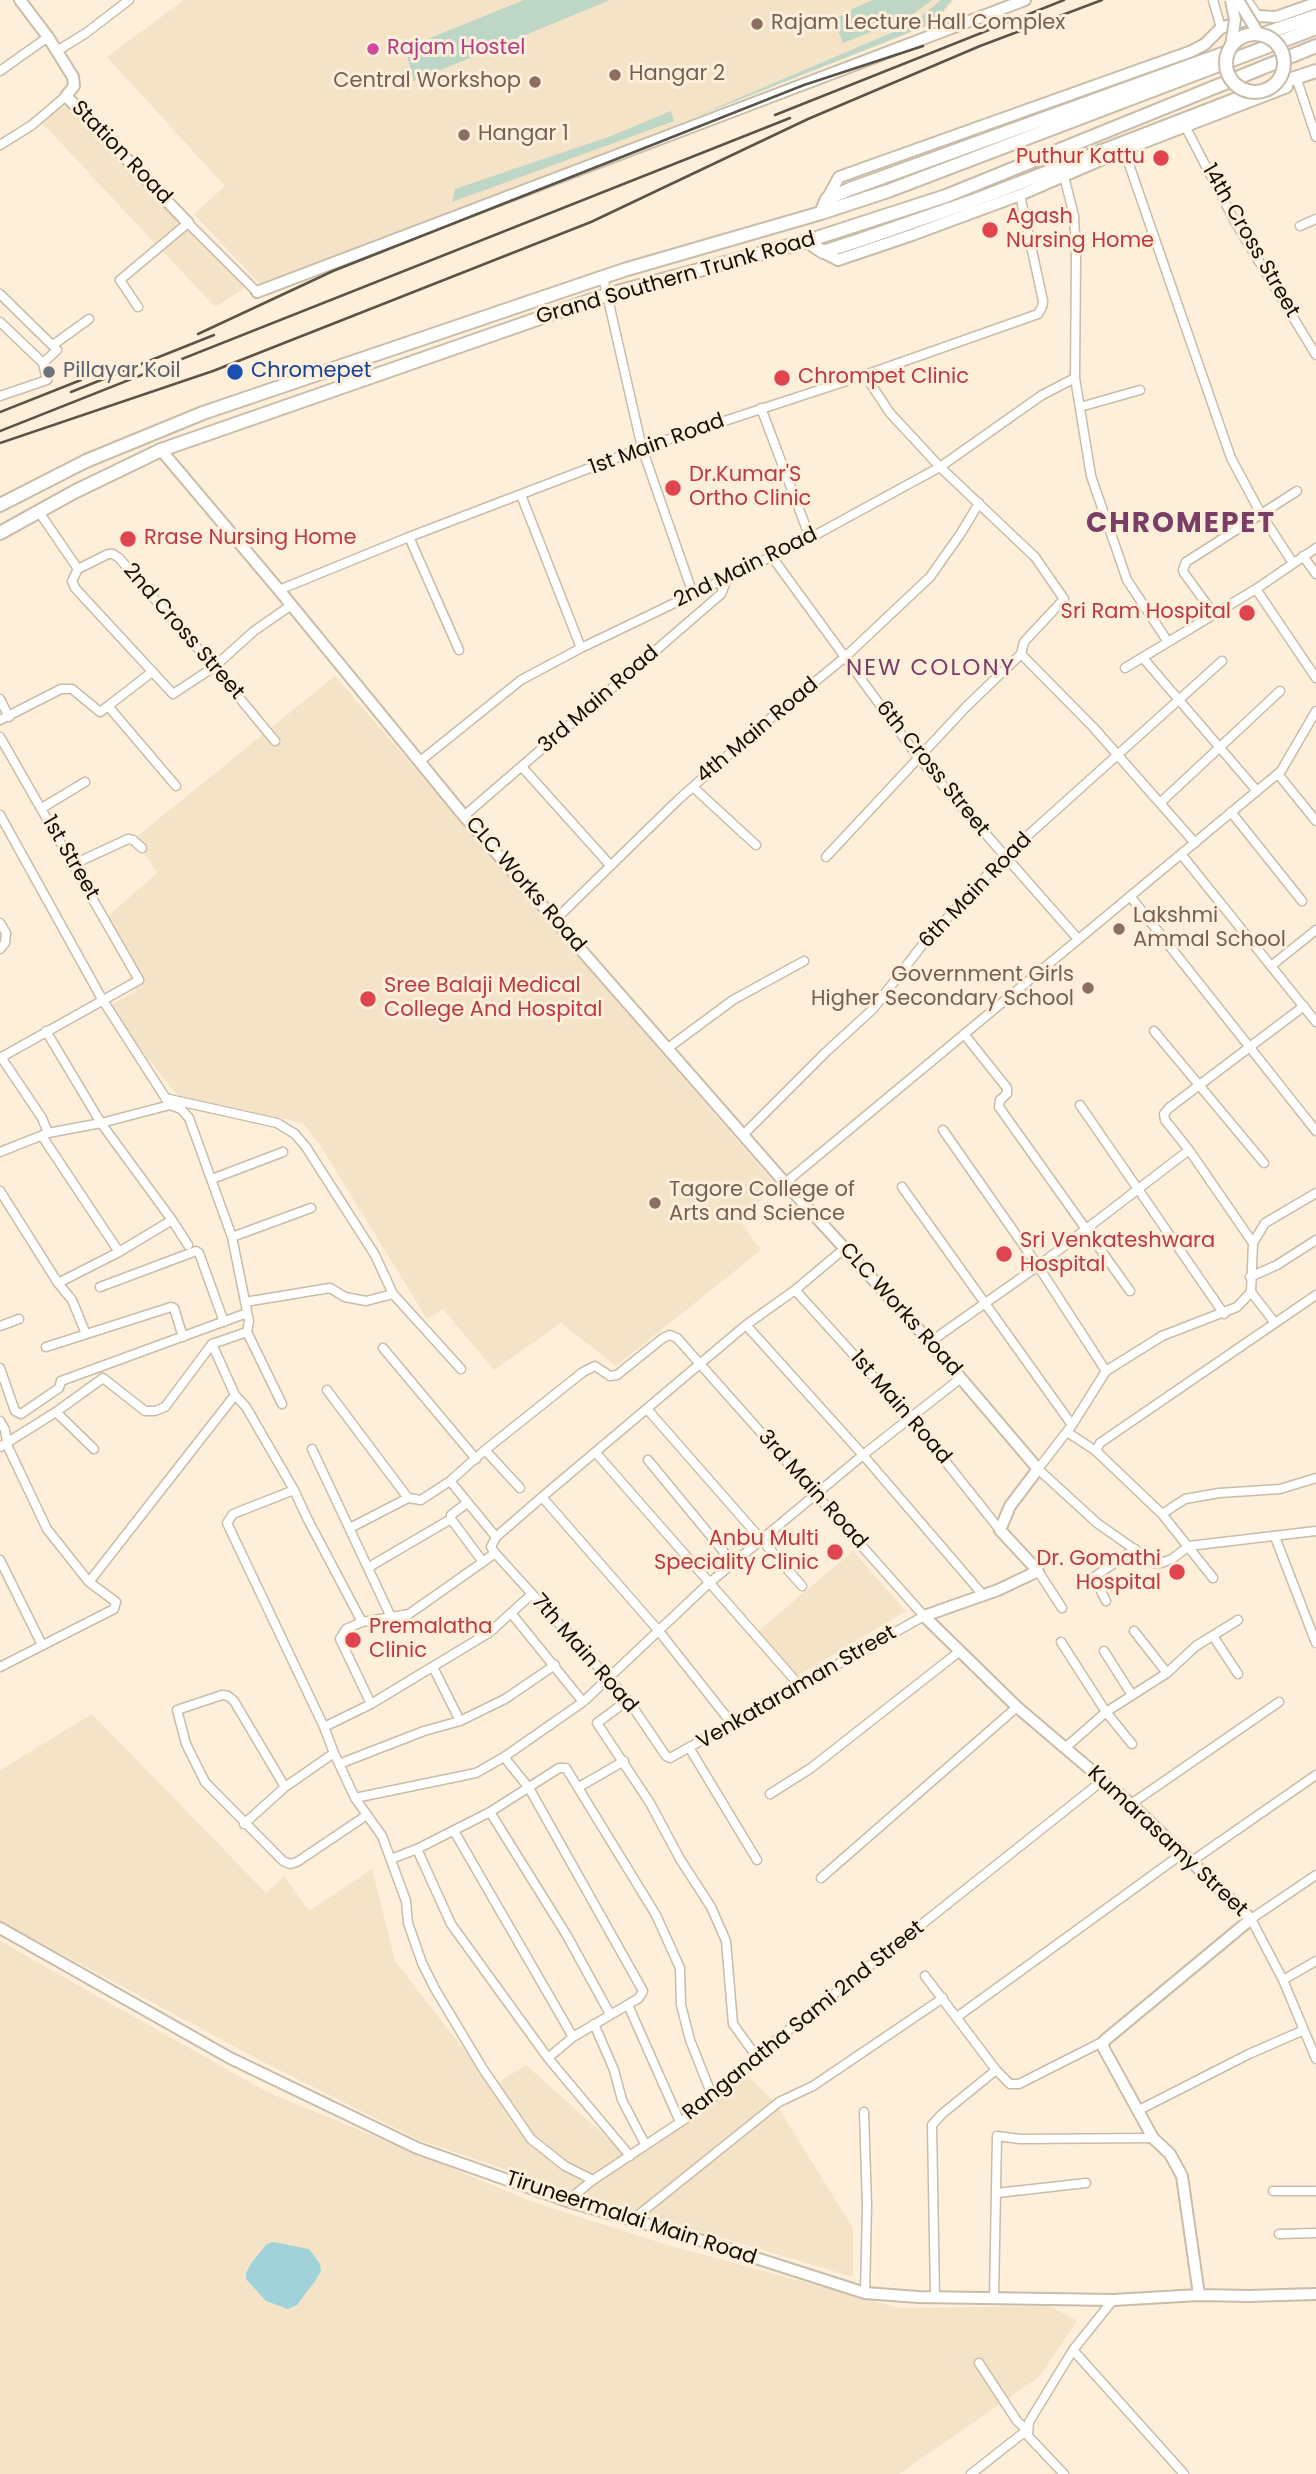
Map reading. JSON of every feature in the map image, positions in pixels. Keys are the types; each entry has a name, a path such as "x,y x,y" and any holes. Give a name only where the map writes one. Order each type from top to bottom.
{"main road":[{"path":"821,213 827,199 850,189 1229,49 1242,36 1260,34 1316,16"},
{"name":"Grand Southern Trunk Road","path":"0,505 86,461 202,413 603,277 888,191 1316,28"},
{"path":"1260,34 1278,44 1285,61 1284,70 1274,86"},
{"name":"Grand Southern Trunk Road","path":"0,533 161,450 607,295 807,241 946,196 1316,46"},
{"path":"1229,49 1226,61 1231,79 1245,90 1262,92 1316,71"},
{"path":"807,241 822,252 863,239 970,202 1255,92"}],"street":[{"name":"Station Road","path":"20,0 73,77 74,86 66,96 257,292"},
{"path":"57,51 129,0"},
{"path":"257,292 1025,0"},
{"path":"1213,0 1221,28"},
{"path":"1229,49 1235,20 1231,0"},
{"path":"1237,0 1260,34"},
{"path":"1247,0 1258,16"},
{"path":"827,199 839,177 1192,51 1205,44 1221,28 1258,16 1276,17 1316,3"},
{"path":"0,71 48,37"},
{"path":"822,252 838,260 1020,195 1124,150 1316,77"},
{"path":"1298,83 1316,137"},
{"path":"0,145 32,125 66,96"},
{"name":"14th Cross Street","path":"1185,126 1235,222 1316,355"},
{"path":"1124,150 1231,458 1261,514 1293,563"},
{"path":"1064,176 1074,216 1075,378 1091,476 1127,580 1168,642"},
{"name":"1st Main Road","path":"279,590 642,448 865,375 1040,312 1043,301 1020,195"},
{"path":"1300,226 1316,219"},
{"path":"138,307 120,280 188,223"},
{"path":"603,277 642,448 693,594"},
{"path":"0,294 57,350 43,363"},
{"path":"53,345 89,318"},
{"path":"0,322 43,363 47,380 0,396"},
{"path":"1306,337 1316,333"},
{"name":"2nd Main Road","path":"419,762 521,680 810,538 940,467 1042,395 1075,378"},
{"path":"825,858 918,757 1021,654 1024,642 1064,599 1035,558 940,467 890,413 870,383"},
{"path":"1080,407 1140,390"},
{"path":"761,408 810,538"},
{"name":"CLC Works Road","path":"161,450 464,816 785,1183 930,1342 1038,1469"},
{"path":"1214,614 1184,573 1183,566 1191,558 1297,492"},
{"path":"522,495 581,649"},
{"name":"4th Main Road","path":"555,920 693,787 844,658 930,577 979,503"},
{"path":"39,512 78,569 72,581 75,588 173,694 214,667 254,631 290,606"},
{"path":"409,537 459,650"},
{"path":"1125,668 1256,589 1316,548"},
{"name":"2nd Cross Street","path":"78,569 108,554 119,558 275,741"},
{"path":"1303,556 1316,574"},
{"name":"6th Cross Street","path":"772,557 918,757 1078,939"},
{"name":"3rd Main Road","path":"464,816 722,594 727,579"},
{"path":"1256,589 1316,678"},
{"path":"1021,654 1117,754 1195,843"},
{"path":"1143,658 1257,791"},
{"name":"6th Main Road","path":"743,1135 873,1009 923,944 1005,856 1223,661"},
{"path":"0,699 4,719 61,689 72,689 100,712 152,671"},
{"path":"1160,803 1280,691"},
{"path":"108,706 176,786"},
{"path":"785,1183 1278,774 1316,711"},
{"name":"1st Street","path":"0,737 139,980 102,999"},
{"path":"522,767 610,865"},
{"path":"1278,774 1316,821"},
{"path":"42,808 85,782"},
{"path":"693,787 757,845"},
{"path":"1231,813 1302,901"},
{"path":"0,815 102,999 167,1102 181,1109 189,1118 232,1237 249,1321 247,1332 282,1404"},
{"path":"74,864 128,839 142,848"},
{"path":"1181,854 1314,1017"},
{"path":"1130,896 1316,1131"},
{"path":"0,923 6,933 5,943 0,949"},
{"path":"1271,966 1316,930"},
{"path":"668,1048 733,1000 804,961"},
{"path":"102,999 1,1057 43,1118 45,1134 118,1252"},
{"path":"1275,1323 1251,1292 1253,1243 1165,1120 1164,1114 1304,1006"},
{"path":"46,1031 102,1123 188,1245"},
{"path":"1154,1031 1264,1163"},
{"path":"964,1034 1007,1088 1007,1094 1000,1100 999,1107 1130,1291"},
{"path":"0,1152 45,1134 102,1123 167,1102 277,1124 295,1135 306,1147 375,1255 393,1294 461,1369"},
{"path":"1080,1105 1224,1314"},
{"path":"943,1130 1038,1266 1105,1371"},
{"path":"930,1342 1038,1266 1189,1150"},
{"path":"212,1180 283,1152"},
{"path":"902,1187 1069,1429 1162,1514 1213,1578"},
{"path":"0,1191 58,1283 72,1300 86,1334"},
{"path":"1253,1243 1265,1223 1316,1194"},
{"path":"232,1237 310,1208"},
{"path":"58,1283 172,1220"},
{"path":"1250,1277 1277,1265 1316,1240"},
{"path":"371,1704 340,1639 346,1629 362,1622 409,1614 495,1553 491,1547 496,1537 747,1325 795,1290 845,1248"},
{"path":"100,1287 196,1251 199,1252 224,1322"},
{"path":"244,1302 330,1288 345,1297 366,1301 393,1294"},
{"name":"1st Main Road","path":"795,1290 911,1418 1000,1530"},
{"path":"1062,1608 1038,1571 1000,1530 1010,1506 1069,1429 1105,1371 1161,1336 1237,1307 1251,1292"},
{"path":"1096,1451 1100,1443 1316,1295"},
{"path":"46,1347 171,1307 174,1308 183,1337"},
{"path":"0,1368 15,1411 21,1414 59,1388 61,1381 247,1313"},
{"path":"0,1326 19,1319"},
{"path":"747,1325 983,1595"},
{"path":"4,1444 56,1412 103,1378 145,1411 165,1407 212,1343 247,1332"},
{"name":"3rd Main Road","path":"485,1450 583,1372 596,1366 610,1376 617,1375 670,1335 677,1338 924,1616"},
{"path":"212,1343 235,1395 246,1407 294,1490 362,1622"},
{"path":"383,1348 476,1459"},
{"path":"355,1798 475,1773 504,1757 583,1702 708,1584 863,1455 961,1378"},
{"path":"327,1390 408,1498"},
{"path":"89,1582 235,1395"},
{"path":"647,1409 802,1586"},
{"path":"56,1412 94,1448"},
{"path":"0,1421 5,1430 4,1444 47,1529 89,1582 116,1602 114,1609 0,1667"},
{"path":"312,1449 391,1617"},
{"path":"351,1528 408,1498 421,1500 450,1481 485,1450 520,1488"},
{"path":"596,1452 708,1584 800,1686"},
{"path":"648,1460 733,1563"},
{"path":"1038,1469 1097,1524 1154,1563 1172,1559 1189,1546 1316,1531"},
{"path":"1162,1514 1185,1499 1219,1493 1280,1489 1316,1478"},
{"path":"450,1481 496,1537"},
{"path":"294,1490 233,1514 227,1522 355,1798 382,1836 406,1901 408,1923 422,1964 483,2069 531,2139 565,2166 593,2180"},
{"path":"542,1497 658,1630 733,1725"},
{"path":"369,1567 451,1518 451,1515 467,1503"},
{"path":"451,1518 483,1562"},
{"path":"1275,1537 1316,1643"},
{"path":"1106,1601 1094,1577 1135,1549"},
{"name":"7th Main Road","path":"495,1553 628,1700 670,1758"},
{"path":"0,1560 42,1645"},
{"path":"924,1616 998,1590 1038,1571"},
{"path":"324,1727 371,1704 489,1632 532,1594"},
{"path":"511,1613 583,1702"},
{"name":"Kumarasamy Street","path":"924,1616 1017,1707 1130,1804 1251,1919 1104,2041"},
{"name":"Venkataraman Street","path":"670,1758 924,1616"},
{"path":"1065,1748 1106,1712 1167,1673 1196,1646 1238,1620"},
{"path":"1134,1632 1167,1673"},
{"path":"1213,1636 1238,1674"},
{"path":"1061,1642 1106,1712 1132,1744"},
{"path":"769,1794 811,1768 960,1651"},
{"path":"1104,1651 1132,1695"},
{"path":"340,1764 424,1731 460,1721 505,1699 555,1665"},
{"path":"433,1667 460,1721"},
{"path":"285,1787 234,1701 228,1696 222,1695 177,1710 186,1744 205,1782 283,1861 290,1864 367,1815"},
{"path":"628,1700 597,1723 624,1761 711,1907 726,1941 733,2024 756,2056"},
{"path":"1130,1804 1279,1702"},
{"path":"821,1878 1017,1707"},
{"path":"690,1749 757,1860"},
{"path":"244,1824 285,1787 334,1754"},
{"path":"504,1757 528,1788 643,1991 639,1998 573,2037 548,2057"},
{"path":"579,1787 624,1761"},
{"path":"391,1859 491,1812 559,1768 566,1768 656,1915 680,1968 681,2005 690,2040 713,2098"},
{"path":"957,2017 1187,1857 1316,1775"},
{"name":"Ranganatha Sami 2nd Street","path":"567,2202 593,2180 713,2098 756,2056 1102,1781"},
{"path":"491,1812 566,1934 610,2014"},
{"path":"454,1831 573,2037"},
{"path":"417,1849 451,1924 548,2057 630,2156"},
{"path":"1316,1875 1251,1919 1283,1980 1316,2059"},
{"name":"Tiruneermalai Main Road","path":"0,1928 229,2058 417,2148 567,2202 865,2293 1112,2300 1199,2295 1316,2294"},
{"path":"1283,1980 1316,1961"},
{"path":"925,1976 996,2070 1010,2084 1019,2084 1104,2041 1104,2047 1153,2138 1170,2154 1182,2176 1199,2295"},
{"path":"632,2220 779,2102 813,2086 943,1998"},
{"path":"628,2005 680,2122"},
{"path":"594,2024 614,2070 622,2100 645,2144"},
{"path":"1139,2110 1249,2054 1304,2030"},
{"path":"935,2297 932,2126 996,2070"},
{"path":"864,2112 867,2206 865,2293"},
{"path":"993,2298 997,2136 1020,2139 1153,2138"},
{"path":"997,2193 1086,2183"},
{"path":"1273,2191 1316,2191"},
{"path":"1279,2234 1316,2233"},
{"path":"971,2474 1027,2430 1029,2422 1073,2350 1112,2300"},
{"path":"1073,2350 1184,2474"},
{"path":"979,2363 1017,2421 1063,2474"}],"shaded area":[{"path":"184,0 954,0 934,24 262,286 194,214 225,186 107,57"},
{"path":"65,100 245,288 215,307 43,124"},
{"name":"Sree Balaji Medical College And Hospital","path":"335,676 774,1183 742,1224 761,1250 616,1366 561,1323 494,1370 443,1309 427,1319 320,1145 303,1123 177,1095 107,1007 136,991 108,916 157,873 135,838"},
{"path":"853,1551 906,1611 796,1677 756,1633"},
{"path":"92,1714 266,1893 284,1876 309,1911 372,1869 395,1961 492,2086 526,2065 630,2158 747,2075 776,2104 853,2228 853,2277 605,2203 419,2140 265,2063 0,1921 0,1770"},
{"path":"0,1941 267,2092 536,2203 668,2245 899,2308 1050,2306 1077,2321 1039,2377 899,2474 0,2474"}],"green space":[{"path":"524,0 610,0 414,81 405,48"},
{"path":"873,0 932,0 908,18 843,43 833,18 849,14 852,9"},
{"path":"941,0 952,0 933,23 683,122 912,24"},
{"path":"671,111 674,121 452,202 455,189 611,136"}],"water":[{"path":"273,2242 309,2249 320,2264 321,2271 315,2281 297,2305 288,2309 266,2301 246,2279 252,2262 267,2244"}],"railway":[{"path":"775,115 1064,0"},
{"path":"0,443 213,371 591,222 808,119 980,46 1102,0"},
{"path":"198,334 333,271 804,85 923,46"},
{"path":"0,431 790,118"},
{"path":"71,392 214,335"},
{"path":"0,412 81,380"}],"place":[{"name":"Rajam Lecture Hall Complex","path":"757,24"},
{"name":"Rajam Hostel","path":"373,49"},
{"name":"Hangar 2","path":"615,75"},
{"name":"Central Workshop","path":"535,82"},
{"name":"Hangar 1","path":"464,135"},
{"name":"Puthur Kattu","path":"1161,158"},
{"name":"Agash Nursing Home","path":"990,230"},
{"name":"Pillayar Koil","path":"49,372"},
{"name":"Chromepet","path":"235,372"},
{"name":"Chrompet Clinic","path":"782,378"},
{"name":"Dr.Kumar'S Ortho Clinic","path":"673,488"},
{"name":"Rrase Nursing Home","path":"128,539"},
{"name":"Sri Ram Hospital","path":"1247,613"},
{"name":"Lakshmi Ammal School","path":"1119,929"},
{"name":"Government Girls Higher Secondary School","path":"1088,988"},
{"name":"Sree Balaji Medical College And Hospital","path":"368,999"},
{"name":"Tagore College of Arts and Science","path":"655,1203"},
{"name":"Sri Venkateshwara Hospital","path":"1004,1254"},
{"name":"Anbu Multi Speciality Clinic","path":"835,1552"},
{"name":"Dr. Gomathi Hospital","path":"1177,1572"},
{"name":"Premalatha Clinic","path":"353,1640"}],"district":[{"name":"CHROMEPET","path":"1181,525"},
{"name":"NEW COLONY","path":"931,669"}]}
